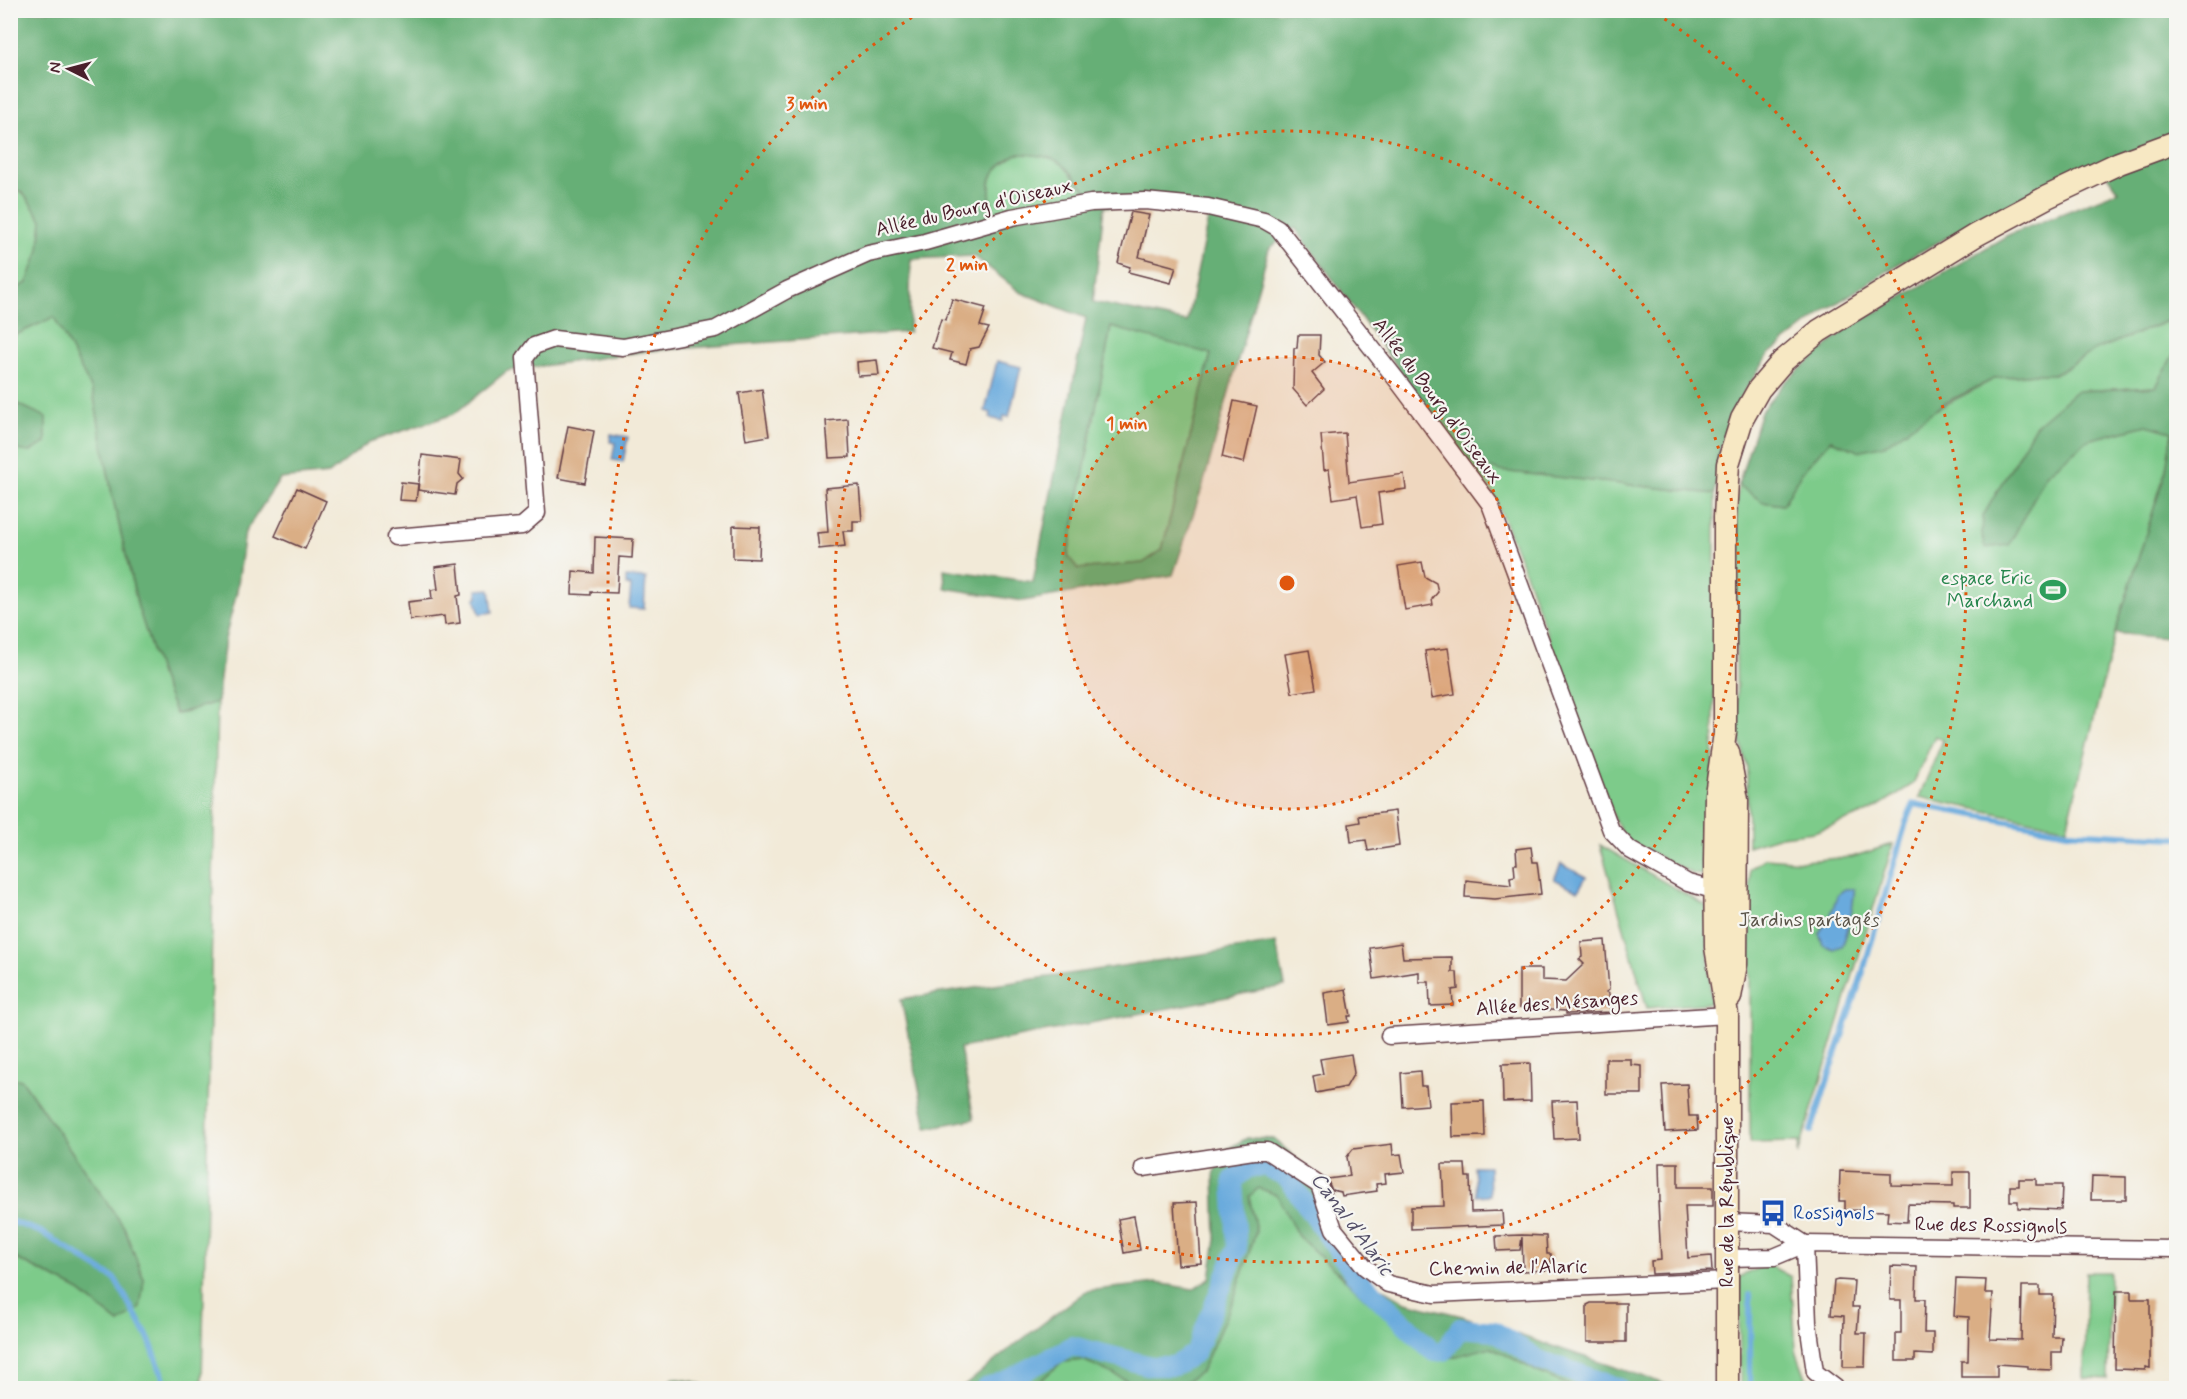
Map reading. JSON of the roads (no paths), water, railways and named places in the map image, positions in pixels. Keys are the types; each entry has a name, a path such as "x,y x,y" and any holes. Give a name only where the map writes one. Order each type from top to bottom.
{"street":[{"name":"Rue de la République","path":"1727,1389 1727,1015 1716,947 1726,893 1716,794 1725,733 1725,517 1728,464 1742,419 1759,389 1784,361 1819,331 1976,235 2047,197 2119,163 2176,142"},
{"name":"Allée du Bourg d'Oiseaux","path":"395,537 522,526 537,513 525,358 534,345 554,339 623,347 716,329 787,290 868,254 925,242 1012,217 1091,203 1145,201 1208,207 1246,215 1264,220 1278,228 1490,504 1611,830 1630,850 1688,883 1726,893"},
{"name":"Allée des Mésanges","path":"1389,1036 1727,1015"},
{"name":"Chemin de l'Alaric","path":"1143,1168 1253,1150 1267,1151 1320,1185 1334,1229 1365,1267 1388,1284 1434,1294 1726,1281"},
{"path":"1727,1222 1774,1224 1805,1244 1808,1323 1815,1372 1836,1389"},
{"name":"Rue des Rossignols","path":"1727,1258 1774,1257 1805,1244 2176,1249"}],"water":[{"path":"997,361 1021,367 1009,417 1004,416 1003,421 990,418 991,413 985,411"},
{"path":"611,434 628,437 623,462 612,460 615,443 610,442"},
{"path":"626,577 646,578 644,609 629,608 631,586 626,585"},
{"path":"490,589 493,612 480,614 475,598 478,597 477,590"},
{"path":"1561,864 1586,877 1578,891 1554,879"},
{"path":"1845,889 1854,889 1852,909 1842,946 1834,949 1823,945 1819,933 1830,917 1838,894"},
{"path":"1474,1166 1489,1166 1490,1195 1476,1196"}],"waterway":[{"path":"1811,1131 1862,975 1906,822 1914,804 2067,832 2176,838"},
{"name":"Canal d'Alaric","path":"985,1388 1008,1380 1072,1346 1151,1366 1174,1366 1195,1353 1237,1248 1233,1180 1248,1168 1265,1166 1287,1177 1355,1275 1434,1352 1444,1351 1460,1328 1494,1331 1539,1360 1619,1388"},
{"path":"10,1221 41,1232 115,1279 149,1339 167,1388"},
{"path":"1750,1295 1750,1388"}],"place":[{"name":"espace Eric Marchand","path":"2053,590"},
{"name":"Rossignols","path":"1773,1213"}],"park label":[{"name":"Jardins partagés","path":"1809,920"}]}
